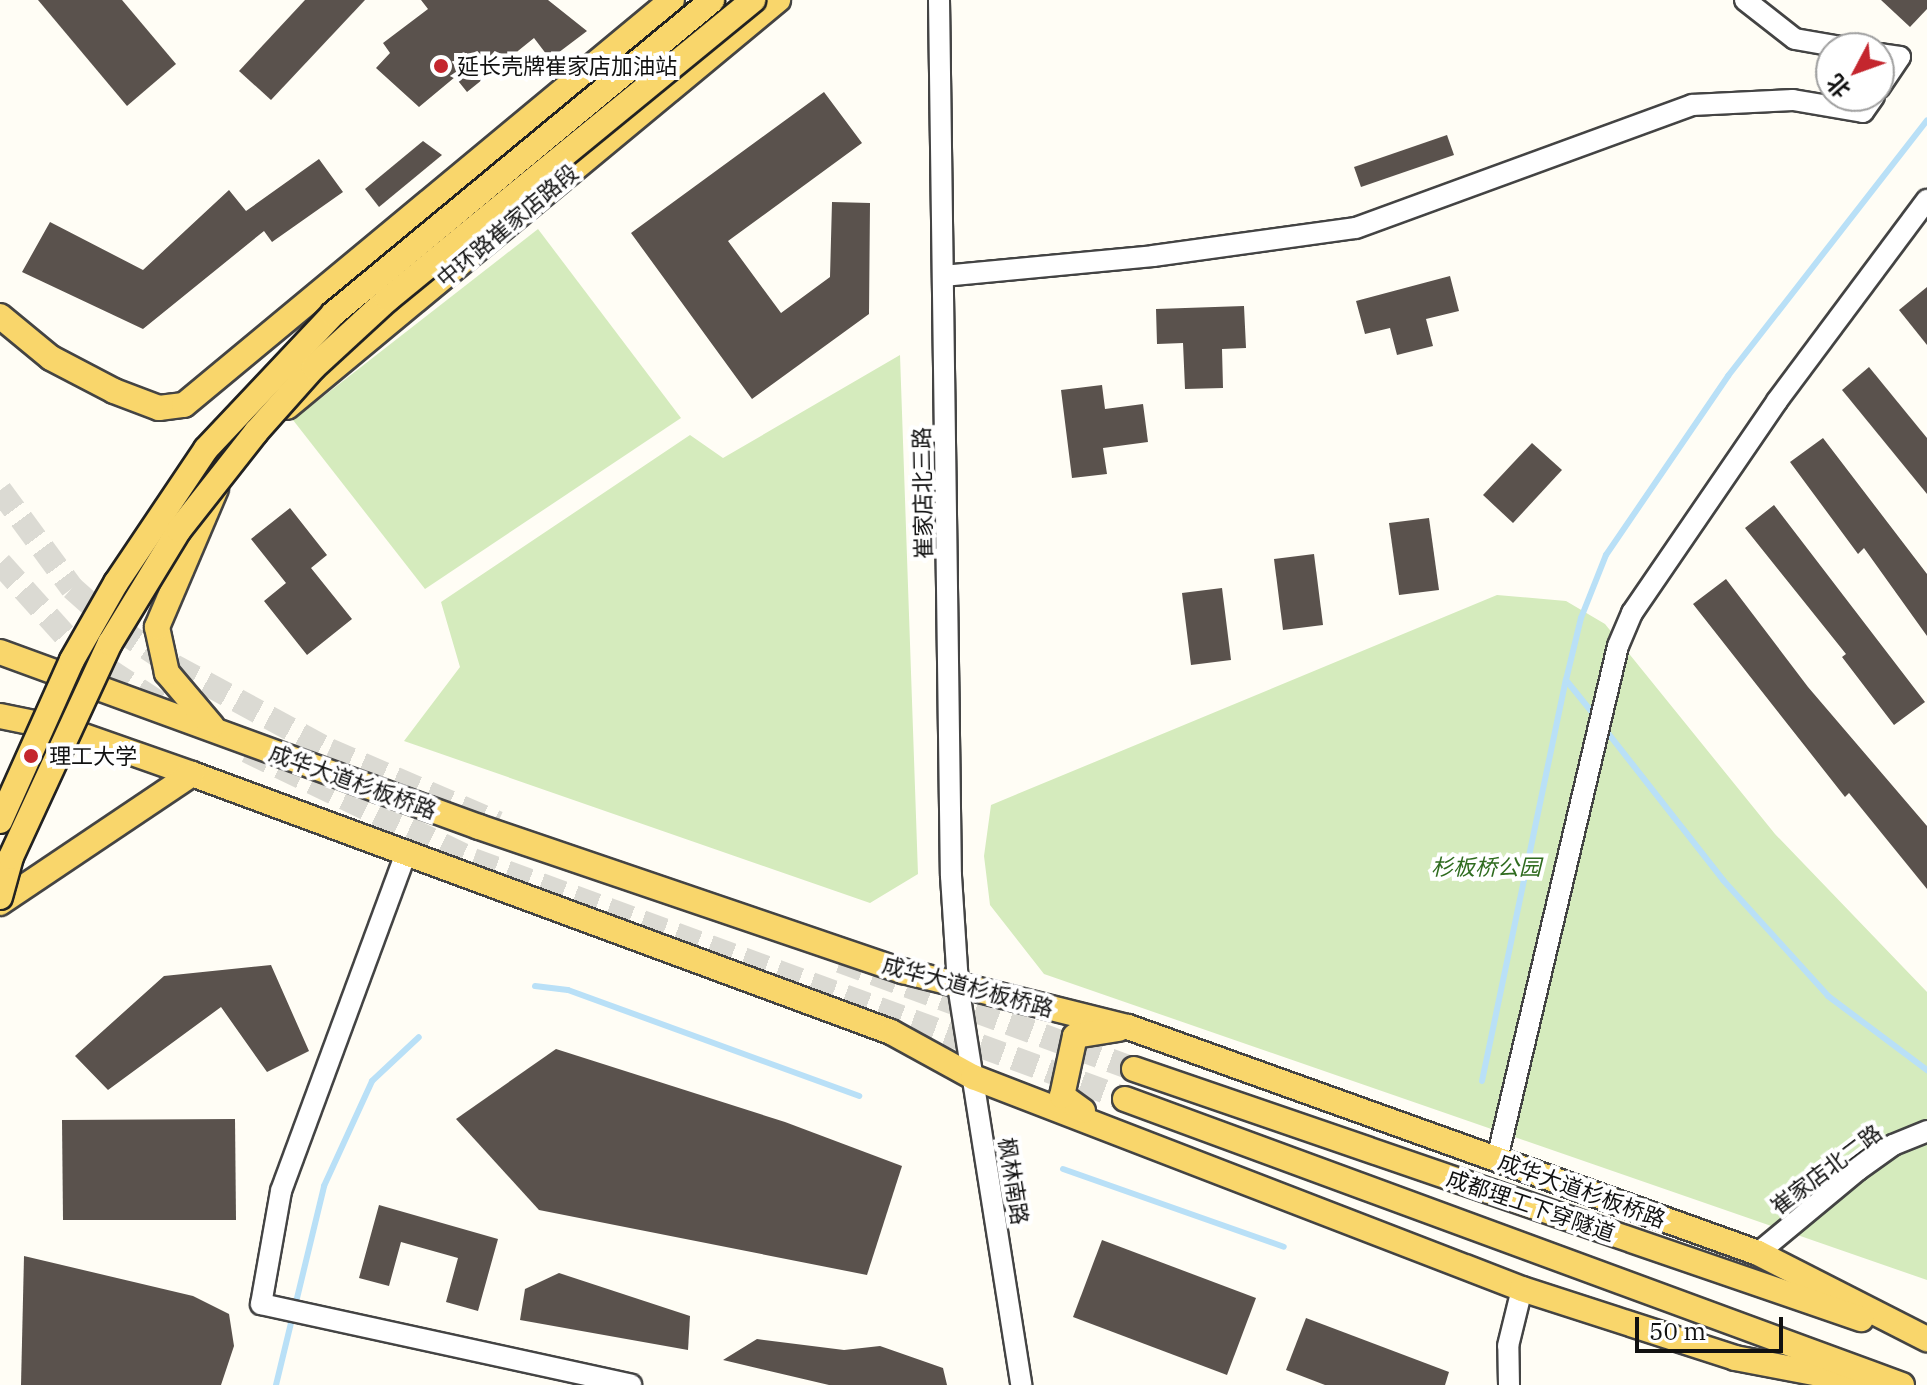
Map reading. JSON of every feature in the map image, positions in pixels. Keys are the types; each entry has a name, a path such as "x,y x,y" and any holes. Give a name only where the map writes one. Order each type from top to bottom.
{"main road":[{"path":"0,316 51,358 114,391 159,408 184,405 672,0"},
{"path":"0,821 72,660 116,583 206,449 333,314 712,0"},
{"path":"0,900 11,857 110,643 179,530 256,432 314,367 388,299 753,0"},
{"name":"中环路崔家店路段","path":"213,727 167,673 157,627 212,494 241,454 272,420 778,0"},
{"name":"成华大道杉板桥路","path":"0,652 213,727 479,827 958,985 1128,1027 1758,1253 1927,1341"},
{"path":"0,716 64,729 192,774 891,1032 973,1077 1097,1122 1522,1289 1735,1358 1876,1385"},
{"path":"0,900 192,774"},
{"path":"1097,1122 1062,1096 1065,1065 1075,1036 1128,1027"},
{"name":"成都理工下穿隧道","path":"1134,1069 1927,1341"},
{"name":"成都理工下穿隧道","path":"1125,1099 1902,1385"}],"street":[{"name":"崔家店北三路","path":"939,0 951,876 958,985"},
{"path":"1745,0 1795,39 1815,42"},
{"path":"943,276 1153,256 1356,228 1692,105 1793,100 1815,104"},
{"path":"1497,1159 1618,646 1650,580 1927,200"},
{"path":"406,853 281,1191 261,1304 631,1385"},
{"name":"枫林南路","path":"958,985 1021,1385"},
{"name":"崔家店北二路","path":"1758,1253 1858,1170 1893,1145 1927,1131"},
{"path":"1509,1385 1508,1346 1522,1289"}],"green space":[{"path":"538,229 681,418 425,589 293,420"},
{"path":"900,355 918,874 870,903 404,741 460,667 441,602 690,435 723,458"},
{"name":"杉板桥公园","path":"1497,595 1566,601 1605,624 1775,834 1927,992 1927,1280 1044,974 990,905 984,856 991,805"}],"building":[{"path":"38,0 122,0 176,64 127,106"},
{"path":"305,0 365,0 271,100 239,71"},
{"path":"421,0 548,0 587,31 550,59 534,38 467,92 455,77 419,107 376,68 390,53 383,43 428,9"},
{"path":"1881,0 1927,0 1927,9 1910,27"},
{"path":"824,92 862,143 728,241 781,313 830,277 832,202 870,203 869,314 752,399 631,233"},
{"path":"1447,135 1454,155 1361,187 1354,167"},
{"path":"423,141 442,155 379,207 365,189"},
{"path":"319,159 343,192 272,242 264,231 143,329 22,272 50,222 143,270 229,190 246,211"},
{"path":"1450,276 1459,311 1426,319 1433,346 1397,355 1390,328 1365,334 1356,301"},
{"path":"1927,287 1927,345 1899,310"},
{"path":"1244,306 1246,348 1222,349 1223,388 1185,389 1183,343 1157,344 1156,309"},
{"path":"1869,367 1927,438 1927,494 1842,390"},
{"path":"1102,385 1105,409 1143,404 1148,442 1103,448 1107,474 1072,478 1061,390"},
{"path":"1823,438 1927,574 1927,636 1864,548 1858,554 1790,462"},
{"path":"1532,443 1562,470 1513,523 1483,495"},
{"path":"1774,505 1925,702 1894,725 1842,657 1846,654 1745,528"},
{"path":"290,508 327,555 311,568 352,619 307,655 264,601 286,583 251,539"},
{"path":"1429,518 1439,590 1399,595 1389,523"},
{"path":"1314,554 1323,625 1283,630 1274,559"},
{"path":"1726,579 1808,687 1927,826 1927,889 1849,793 1845,797 1693,604"},
{"path":"1222,588 1231,660 1191,665 1182,593"},
{"path":"271,965 309,1051 267,1072 221,1007 108,1090 75,1056 164,976"},
{"path":"556,1049 785,1122 902,1166 867,1275 539,1210 456,1119"},
{"path":"235,1119 236,1220 63,1220 62,1120"},
{"path":"379,1205 498,1239 478,1311 446,1302 458,1258 401,1242 389,1286 359,1278"},
{"path":"1102,1240 1256,1298 1227,1375 1073,1317"},
{"path":"24,1256 193,1296 229,1314 234,1346 221,1385 21,1385"},
{"path":"559,1273 690,1316 688,1350 520,1320 525,1289"},
{"path":"1306,1318 1449,1372 1445,1385 1325,1385 1286,1370"},
{"path":"757,1339 844,1350 880,1346 943,1368 947,1385 829,1385 723,1360"}],"waterway":[{"path":"1482,1081 1566,680 1581,618 1606,555 1728,376 1927,120"},
{"path":"1566,680 1595,716"},
{"path":"1604,728 1723,880 1828,996 1927,1070"},
{"path":"535,986 568,990 859,1096"},
{"path":"276,1385 324,1186 372,1081 419,1037"},
{"path":"1063,1169 1284,1247"}],"tunnel":[{"path":"0,490 72,588 117,628 174,666 329,750 498,823"},
{"path":"0,563 78,650 162,705"},
{"path":"247,751 473,860 1125,1099"},
{"path":"840,961 1134,1069"}],"place":[{"name":"延长壳牌崔家店加油站","path":"441,66"},
{"name":"理工大学","path":"31,756"}]}
